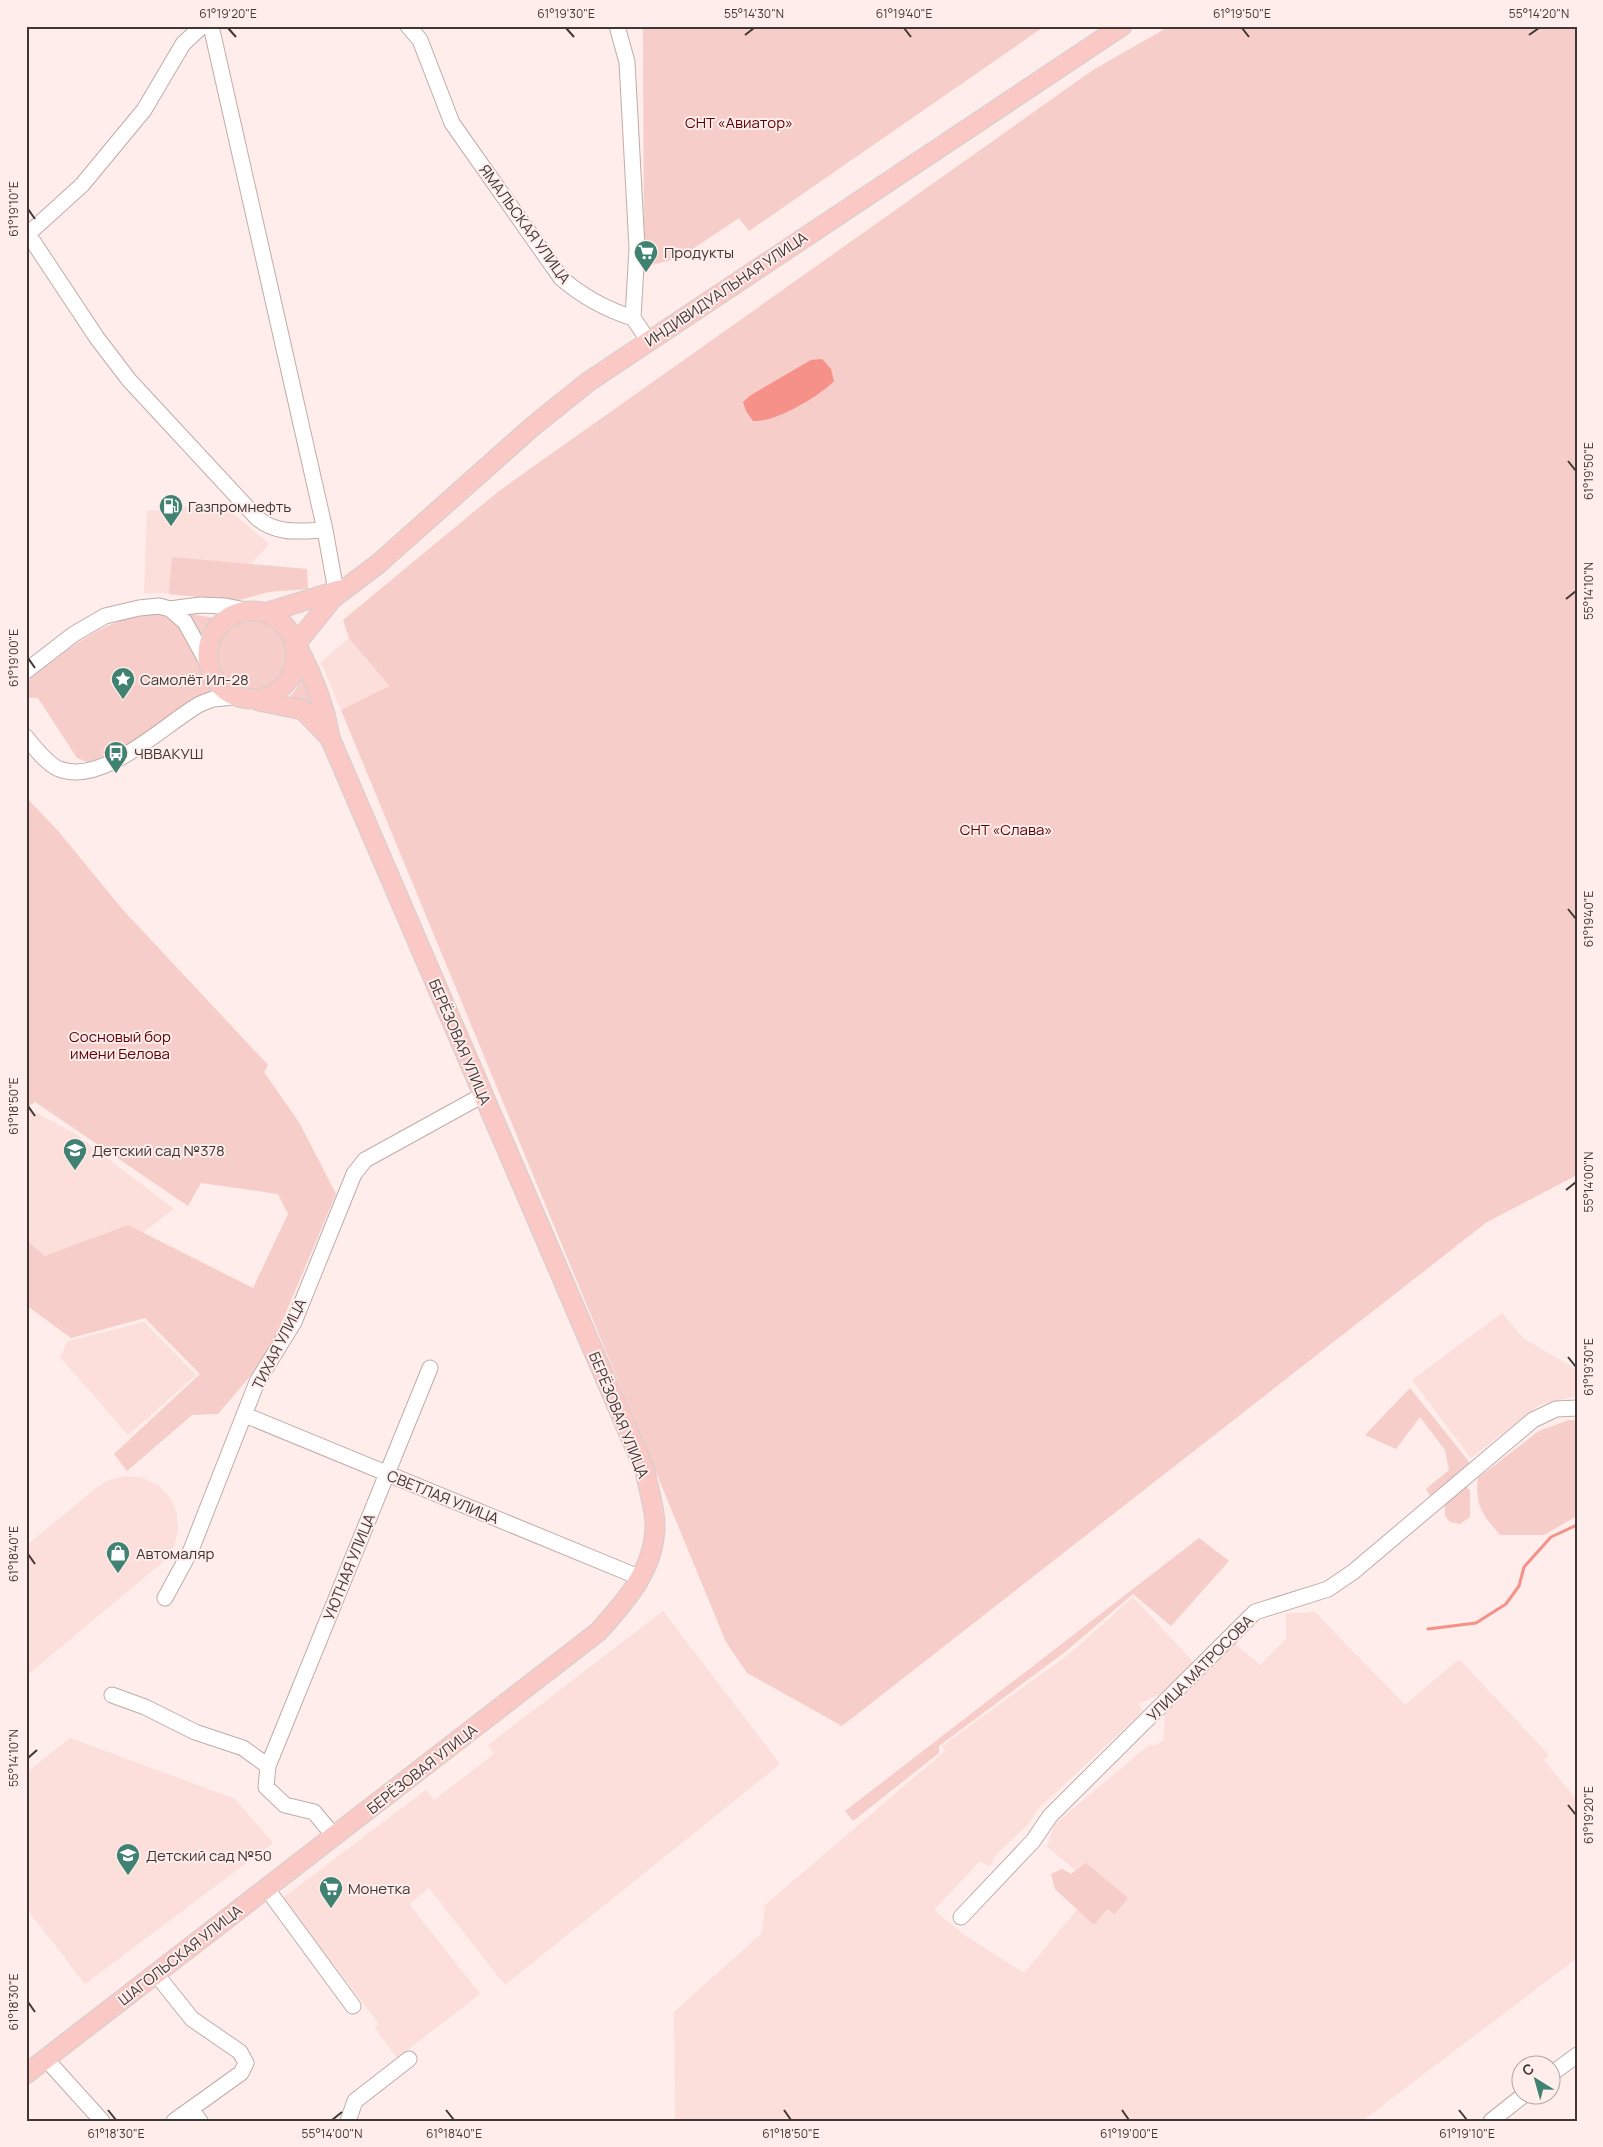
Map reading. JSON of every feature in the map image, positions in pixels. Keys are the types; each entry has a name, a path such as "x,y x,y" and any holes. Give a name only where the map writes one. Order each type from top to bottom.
{"main road":[{"name":"ИНДИВИДУАЛЬНАЯ УЛИЦА","path":"296,644 324,608 378,564 532,427 588,382 648,340 1122,26"},
{"name":"ИНДИВИДУАЛЬНАЯ УЛИЦА","path":"258,612 336,591 354,583"},
{"path":"258,612 285,624 296,644 295,670 289,682 279,691 268,697 255,700 235,697 218,684 208,664 209,645 217,628 227,619 238,613 258,612"},
{"name":"БЕРЁЗОВАЯ УЛИЦА","path":"296,644 326,712 330,738 645,1471 655,1524 652,1551 641,1578 630,1597 598,1632 334,1836"},
{"name":"БЕРЁЗОВАЯ УЛИЦА","path":"255,700 303,710 330,738"},
{"name":"ШАГОЛЬСКАЯ УЛИЦА","path":"26,2074 334,1836"}],"street":[{"path":"202,26 183,44 144,110 82,185 28,234 97,338 129,380 257,518 266,525 282,531 325,530"},
{"path":"211,26 325,530 336,591"},
{"name":"ЯМАЛЬСКАЯ УЛИЦА","path":"408,26 420,40 452,123 561,278 587,299 608,310 633,318"},
{"path":"617,26 627,62 637,248 633,318 648,340"},
{"path":"26,671 74,634 105,616 159,606 170,609 200,605 225,606 258,612"},
{"path":"170,609 186,622 208,664"},
{"path":"26,737 57,768 74,773 104,768 200,704 213,699 235,697"},
{"name":"ТИХАЯ УЛИЦА","path":"164,1598 191,1550 257,1382 294,1322 354,1174 365,1160 483,1095"},
{"name":"УЮТНАЯ УЛИЦА","path":"268,1766 430,1368"},
{"name":"УЛИЦА МАТРОСОВА","path":"961,1917 1033,1841 1050,1816 1255,1612 1328,1589 1347,1576 1533,1420 1556,1409 1577,1408"},
{"name":"СВЕТЛАЯ УЛИЦА","path":"245,1415 641,1578"},
{"path":"112,1695 145,1707 195,1732 243,1748 268,1766 266,1787 285,1805 314,1812 334,1836"},
{"path":"267,1888 353,2006"},
{"path":"156,1974 192,2018 240,2052 246,2063 241,2073 196,2115 174,2121"},
{"path":"1560,2068 1577,2055"},
{"path":"46,2059 102,2121"},
{"path":"348,2121 355,2102 409,2059"},
{"path":"1493,2120 1513,2104"}],"shaded area":[{"path":"822,359 831,369 834,381 808,401 784,413 773,418 753,421 746,411 743,402 751,395 811,360"},
{"path":"221,503 269,544 225,593 144,593 147,511"},
{"path":"349,638 389,687 341,710 321,662"},
{"name":"Детский сад №378","path":"29,1109 74,1133 174,1209 51,1301 26,1273 26,1111"},
{"path":"1502,1313 1524,1339 1576,1369 1577,1396 1539,1405 1471,1458 1412,1380"},
{"path":"144,1322 196,1375 128,1435 60,1357 68,1341"},
{"path":"126,1476 143,1478 159,1486 170,1498 177,1514 178,1530 174,1546 164,1561 26,1676 26,1546 95,1489 109,1480"},
{"path":"1133,1597 1195,1664 1166,1691 1138,1704 1143,1711 1037,1810 1029,1823 993,1858 994,1861 989,1866 980,1861 934,1910 963,1934 1024,1973 1096,1887 1047,1847 1054,1825 1150,1744 1154,1746 1164,1740 1165,1713 1234,1643 1260,1665 1286,1639 1286,1614 1315,1612 1405,1705 1459,1659 1549,1755 1544,1760 1577,1800 1577,1958 1362,2121 675,2121 674,2012 762,1933 765,1905 945,1751 942,1746 1072,1652"},
{"path":"663,1611 780,1764 505,1985 429,1888 409,1904 480,1994 397,2058 375,2028 379,2024 333,1963 327,1966 289,1915 283,1898 426,1790 434,1800 494,1754 488,1745"},
{"name":"Детский сад №50","path":"70,1738 235,1799 273,1843 85,1984 26,1908 26,1773"}],"green space":[{"name":"СНТ «Авиатор»","path":"643,26 1045,26 749,231 739,218 679,258 644,267"},
{"name":"СНТ «Слава»","path":"1170,26 1577,26 1577,1175 1487,1222 842,1726 747,1673 726,1642 341,710 389,686 349,638 343,620 499,491 1093,70"},
{"path":"172,557 307,569 308,589 269,592 236,601 169,594"},
{"path":"181,612 214,618 204,628 199,644"},
{"path":"160,613 177,620 191,639 211,691 187,704 106,762 91,763 77,758 38,698 26,698 26,682 74,645 101,629 129,618"},
{"path":"253,619 274,625 284,635 290,656 284,677 274,687 253,693 232,687 222,677 216,656 222,635 232,625"},
{"path":"301,676 317,715 286,701 296,689"},
{"name":"Сосновый бор имени Белова","path":"26,797 59,832 123,910 268,1065 264,1072 300,1124 336,1194 268,1355 218,1414 192,1415 127,1471 114,1454 200,1374 145,1318 71,1338 26,1305 26,1240 45,1256 128,1225 253,1288 288,1214 278,1194 201,1183 188,1206 35,1102 26,1108"},
{"path":"1410,1388 1470,1463 1430,1496 1426,1489 1449,1470 1445,1450 1420,1417 1396,1449 1365,1435"},
{"path":"1569,1420 1577,1420 1577,1516 1544,1535 1500,1535 1481,1509 1477,1488 1478,1478 1539,1431"},
{"path":"1465,1484 1470,1491 1470,1517 1460,1524 1450,1522 1445,1516 1445,1501"},
{"path":"1199,1538 1229,1561 1171,1626 1133,1594 1065,1652 939,1746 939,1753 853,1821 845,1811"},
{"path":"1086,1863 1128,1898 1115,1914 1107,1909 1094,1925 1055,1889 1051,1874 1062,1869 1071,1874"}],"waterway":[{"path":"1428,1629 1476,1623 1506,1604 1519,1586 1524,1567 1551,1537 1577,1525"}],"place":[{"name":"Продукты","path":"646,273"},
{"name":"Газпромнефть","path":"171,527"},
{"name":"Самолёт Ил-28","path":"123,700"},
{"name":"ЧВВАКУШ","path":"116,774"},
{"name":"Детский сад №378","path":"75,1171"},
{"name":"Автомаляр","path":"118,1574"},
{"name":"Детский сад №50","path":"128,1876"},
{"name":"Монетка","path":"331,1909"}]}
